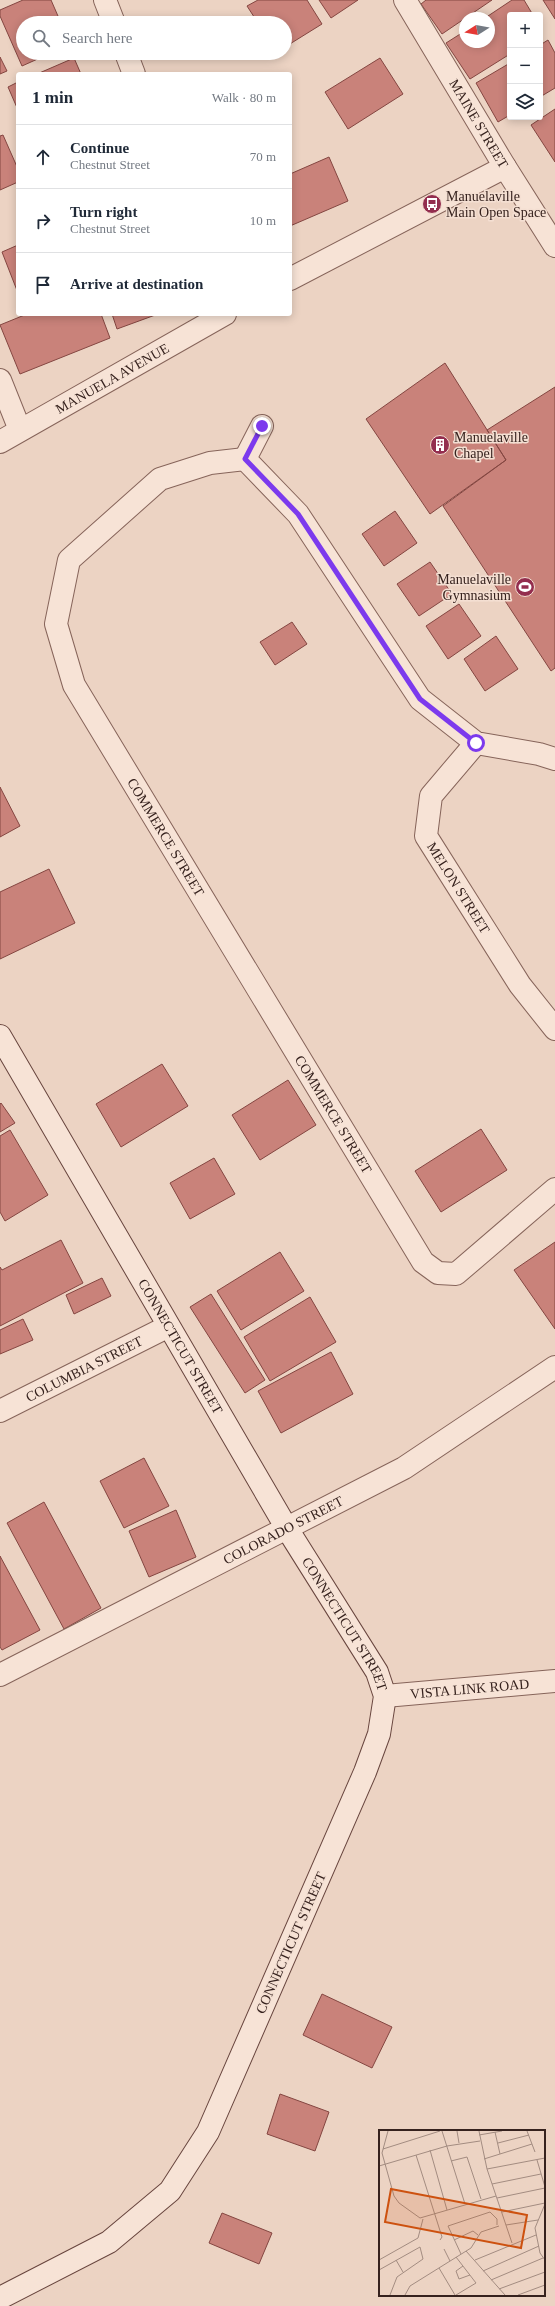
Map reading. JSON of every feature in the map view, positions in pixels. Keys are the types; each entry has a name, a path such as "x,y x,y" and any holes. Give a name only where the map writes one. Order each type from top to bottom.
{"street":[{"path":"105,0 111,16"},
{"name":"MAINE STREET","path":"405,0 505,167 555,246"},
{"path":"129,60 133,72"},
{"path":"292,278 505,167"},
{"name":"MANUELA AVENUE","path":"0,442 221,316"},
{"path":"0,380 20,430"},
{"path":"262,426 245,459 298,514 420,699 476,743 539,754 555,759"},
{"name":"COMMERCE STREET","path":"245,459 210,463 160,479 69,560 56,624 74,685 423,1262 438,1273 456,1274 555,1190"},
{"name":"MELON STREET","path":"476,743 431,796 426,836 520,985 555,1029"},
{"name":"CONNECTICUT STREET","path":"0,2298 108,2242 170,2191 208,2132 365,1772 380,1734 385,1696 377,1672 286,1527 2,1045"},
{"name":"COLUMBIA STREET","path":"0,1411 167,1327"},
{"name":"COLORADO STREET","path":"0,1676 286,1527 404,1468 555,1367"},
{"name":"VISTA LINK ROAD","path":"385,1696 555,1681"}],"building":[{"path":"23,0 51,0 58,16 16,16 16,52 0,16 0,10"},
{"path":"258,0 307,0 322,24 292,43 292,16 253,16 247,6"},
{"path":"319,0 358,0 331,18"},
{"path":"426,0 492,0 474,12 459,12 459,22 442,34 421,4"},
{"path":"512,0 524,0 531,12 507,12 507,56 470,79 446,43 459,35 459,48 495,48 494,12"},
{"path":"543,0 555,0 555,19"},
{"path":"548,40 555,53 555,88 543,95 543,48 543,43"},
{"path":"0,57 7,71 0,74"},
{"path":"380,58 403,94 348,129 325,92"},
{"path":"19,60 35,60 22,66"},
{"path":"69,60 75,60 80,72 42,72"},
{"path":"507,65 507,117 498,122 476,83"},
{"path":"16,83 16,105 8,87"},
{"path":"555,109 555,162 531,125 538,120 543,120 543,117"},
{"path":"3,135 16,164 16,183 0,190 0,136"},
{"path":"329,157 348,201 292,225 292,173"},
{"path":"16,246 16,288 2,252"},
{"path":"22,316 102,316 110,338 20,374 0,325"},
{"path":"113,316 153,316 117,329"},
{"name":"Manuelaville Chapel","path":"445,363 506,460 430,514 366,419"},
{"name":"Manuelaville Gymnasium","path":"555,387 555,668 551,671 443,506 506,460 487,430"},
{"path":"395,511 417,543 384,566 362,534"},
{"path":"430,562 452,594 419,616 397,584"},
{"path":"459,604 481,636 448,659 426,626"},
{"path":"292,622 307,644 275,665 260,642"},
{"path":"496,636 518,669 485,691 464,659"},
{"path":"0,787 20,826 0,837"},
{"path":"49,869 75,923 0,959 0,892"},
{"path":"162,1064 188,1106 121,1147 96,1104"},
{"path":"288,1080 316,1125 260,1160 232,1115"},
{"path":"1,1103 15,1123 0,1132 0,1104"},
{"path":"481,1129 507,1170 441,1212 415,1171"},
{"path":"10,1130 48,1195 5,1221 0,1212 0,1136"},
{"path":"214,1158 235,1194 190,1219 170,1183"},
{"path":"61,1240 83,1283 0,1326 0,1267 2,1270"},
{"path":"555,1242 555,1329 514,1270"},
{"path":"280,1252 304,1291 241,1330 217,1291"},
{"path":"102,1278 111,1296 74,1314 66,1295"},
{"path":"211,1294 265,1380 245,1393 190,1307"},
{"path":"310,1297 336,1342 270,1381 244,1337"},
{"path":"23,1319 33,1340 0,1354 0,1330"},
{"path":"331,1352 353,1394 281,1433 258,1391"},
{"path":"144,1458 169,1506 124,1528 100,1481"},
{"path":"44,1502 101,1608 64,1629 7,1523"},
{"path":"176,1510 196,1557 149,1577 129,1531"},
{"path":"0,1556 40,1630 2,1650 0,1647"},
{"path":"322,1994 392,2027 372,2068 303,2035"},
{"path":"280,2094 329,2112 315,2151 267,2134"},
{"path":"222,2213 272,2233 259,2264 209,2243"}],"place":[{"name":"Manuelaville Main Open Space","path":"432,204"},
{"name":"Manuelaville Chapel","path":"440,445"},
{"name":"Manuelaville Gymnasium","path":"525,587"}],"route":[{"path":"262,426 245,459 298,514 382,644 420,699 476,743"}]}
